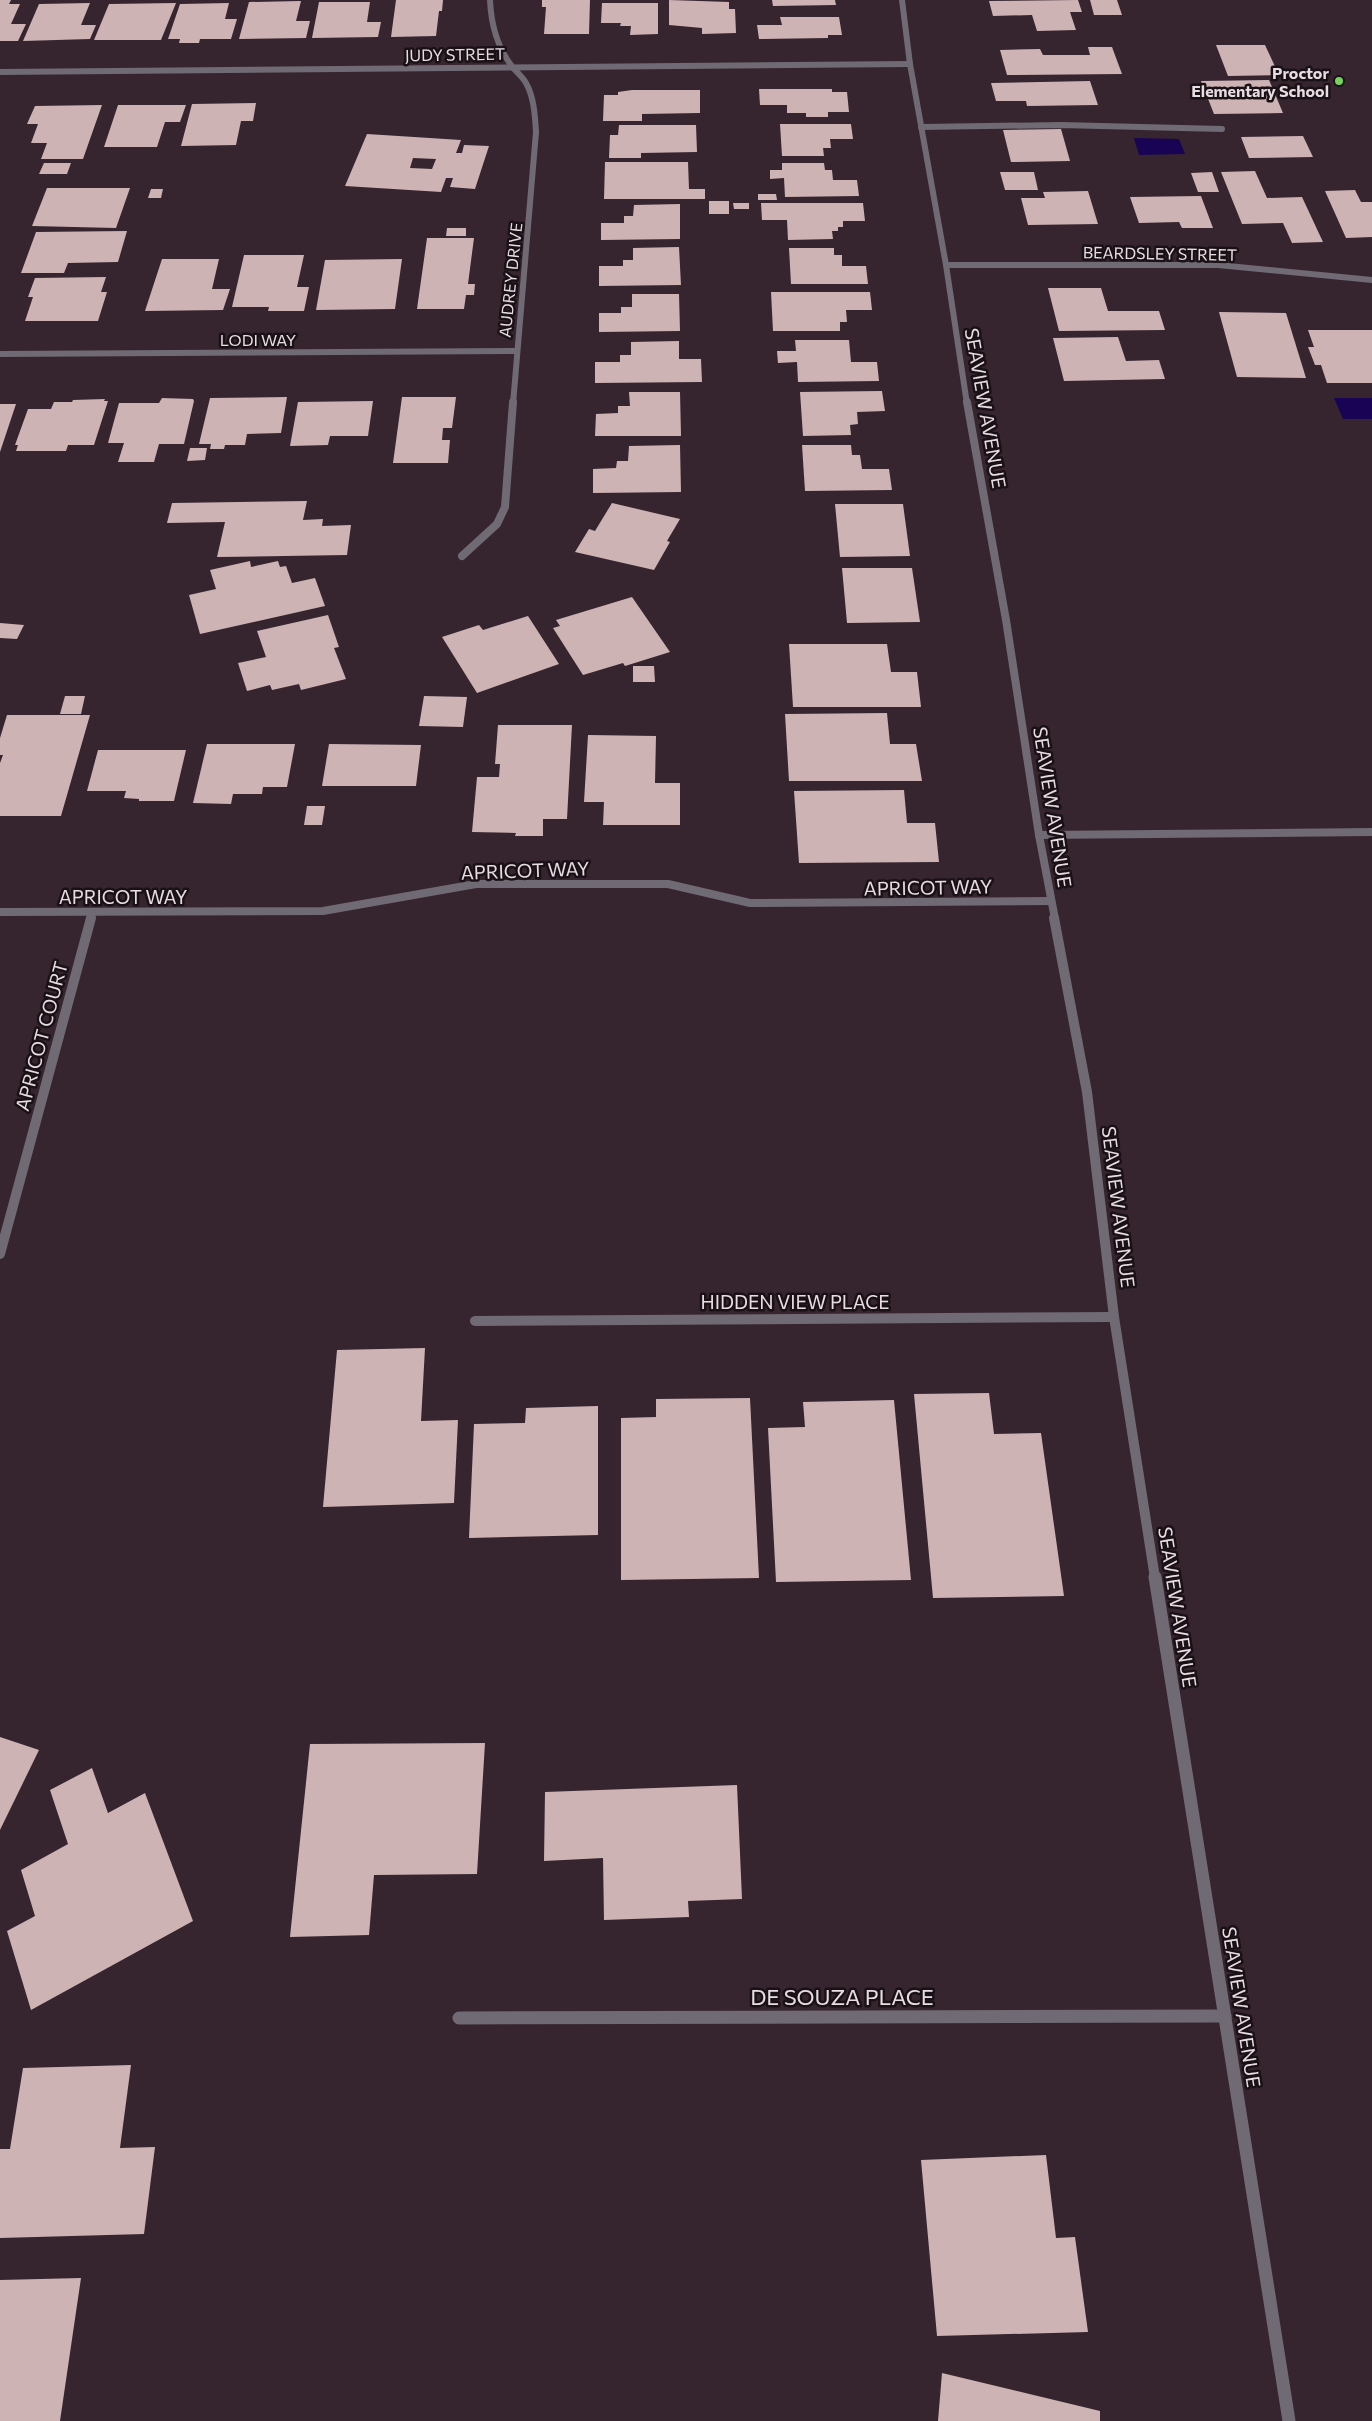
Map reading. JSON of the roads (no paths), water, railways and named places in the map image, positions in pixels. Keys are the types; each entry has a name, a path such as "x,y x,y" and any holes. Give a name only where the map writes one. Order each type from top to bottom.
{"street":[{"name":"AUDREY DRIVE","path":"462,556 498,524 505,507 517,351 534,173 536,123 532,98 524,81 499,48 491,22 490,0"},
{"name":"SEAVIEW AVENUE","path":"902,0 910,64 946,265 955,335 1006,620 1039,835 1087,1092 1114,1317 1289,2421"},
{"name":"JUDY STREET","path":"0,72 910,64"},
{"path":"921,127 1060,124 1222,129"},
{"name":"BEARDSLEY STREET","path":"946,265 1218,265 1296,271 1372,280"},
{"name":"LODI WAY","path":"0,354 517,351"},
{"path":"1039,835 1372,832"},
{"name":"APRICOT WAY","path":"0,912 323,911 476,884 668,884 750,903 1051,901"},
{"name":"APRICOT COURT","path":"0,1254 92,913"},
{"name":"HIDDEN VIEW PLACE","path":"475,1320 1114,1317"},
{"name":"DE SOUZA PLACE","path":"459,2018 1225,2016"}],"place":[{"name":"Proctor Elementary School","path":"1339,81"}]}
